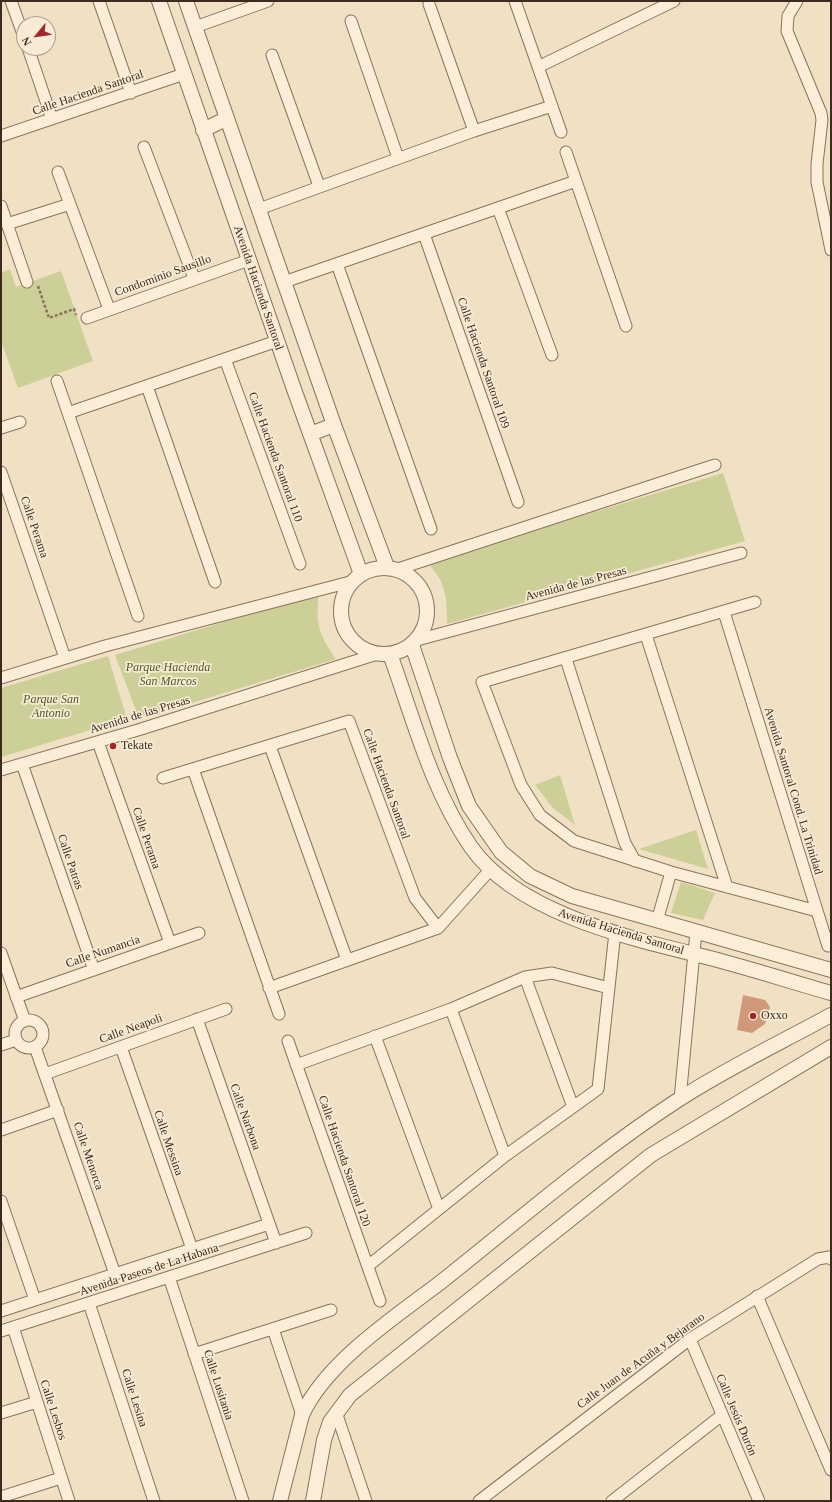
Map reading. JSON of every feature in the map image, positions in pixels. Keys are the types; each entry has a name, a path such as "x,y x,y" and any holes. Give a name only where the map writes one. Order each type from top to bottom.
{"street":[{"path":"11,1 16,16"},
{"path":"99,1 131,93"},
{"name":"Avenida Hacienda Santoral","path":"159,1 248,260 310,434 356,578"},
{"path":"186,1 334,425 392,568 413,578 423,591 428,608 426,625 414,642 402,651 383,654 362,649 350,639 343,626 340,611 343,596 356,578"},
{"path":"195,27 247,4 268,1"},
{"path":"515,1 561,132"},
{"path":"538,67 674,1"},
{"path":"797,1 788,16 787,31 821,113 822,120 817,164 817,182 831,250"},
{"path":"429,4 474,131"},
{"path":"351,21 398,158"},
{"path":"272,55 319,186"},
{"path":"31,56 52,119"},
{"name":"Calle Hacienda Santoral","path":"1,136 184,74"},
{"path":"258,209 474,131 552,106"},
{"path":"203,130 226,119"},
{"path":"144,146 194,278"},
{"path":"566,152 626,326"},
{"path":"58,172 109,310"},
{"path":"284,282 576,181"},
{"path":"7,224 70,204"},
{"path":"1,206 27,282"},
{"path":"498,208 552,355"},
{"name":"Calle Hacienda Santoral 109","path":"424,234 518,502"},
{"name":"Condominio Sausillo","path":"86,318 194,278 248,260"},
{"path":"336,264 431,529"},
{"path":"68,413 277,341"},
{"name":"Calle Hacienda Santoral 110","path":"225,359 300,564"},
{"path":"57,381 138,616"},
{"path":"147,386 215,582"},
{"path":"1,428 20,422"},
{"path":"310,434 334,425"},
{"path":"1,678 105,646 356,578 369,570 392,568 715,465"},
{"name":"Calle Perama","path":"1,472 65,658"},
{"name":"Avenida de las Presas","path":"414,642 741,553"},
{"path":"755,602 482,682 521,785 540,815 574,841 670,872 817,911 828,946"},
{"name":"Avenida Santoral Cond. La Trinidad","path":"724,612 817,911"},
{"path":"646,635 727,887"},
{"name":"Avenida Hacienda Santoral","path":"414,642 450,758 469,806 501,852 530,876 572,896 831,970"},
{"name":"Avenida Hacienda Santoral","path":"383,654 437,787 454,820 472,848 490,870 509,886 548,908 615,932 831,993"},
{"name":"Avenida de las Presas","path":"1,770 98,742 383,654"},
{"path":"566,658 625,843 635,861"},
{"name":"Calle Hacienda Santoral","path":"163,778 349,721 414,898 438,928"},
{"name":"Calle Perama","path":"98,742 170,943"},
{"path":"270,746 347,960"},
{"name":"Calle Patras","path":"22,764 94,970"},
{"path":"193,769 279,1014"},
{"path":"269,988 438,928 490,870"},
{"path":"657,921 670,872"},
{"path":"368,1266 505,1156 598,1089 615,932"},
{"path":"680,1099 696,932"},
{"name":"Calle Numancia","path":"16,997 199,933"},
{"path":"2,957 25,1021"},
{"path":"296,1065 451,1009 525,977 552,973 609,988"},
{"path":"525,977 573,1107"},
{"name":"Calle Neapoli","path":"45,1074 226,1009"},
{"path":"451,1009 505,1156"},
{"path":"280,1501 302,1415 307,1403 323,1380 366,1341 633,1131 680,1099 831,1015"},
{"name":"Calle Narbona","path":"197,1019 276,1243"},
{"path":"25,1021 34,1021 41,1027 44,1036 36,1047 22,1047 16,1040 16,1028 25,1021"},
{"path":"375,1036 439,1209"},
{"path":"1,1045 16,1040"},
{"name":"Calle Hacienda Santoral 120","path":"288,1040 380,1301"},
{"name":"Calle Menorca","path":"36,1047 115,1274"},
{"name":"Calle Messina","path":"121,1047 192,1249"},
{"path":"313,1501 324,1440 330,1422 336,1412 354,1392 651,1155 831,1047"},
{"path":"1,1130 58,1110"},
{"path":"1,1201 4,1217 35,1300"},
{"name":"Avenida Paseos de La Habana","path":"1,1311 269,1224"},
{"name":"Avenida Paseos de La Habana","path":"1,1331 306,1233"},
{"name":"Calle Juan de Acuña y Bejarano","path":"479,1501 690,1339 818,1259 830,1258"},
{"name":"Calle Lusitania","path":"168,1277 243,1501"},
{"path":"757,1296 831,1470"},
{"name":"Calle Lesina","path":"89,1303 154,1501"},
{"path":"194,1354 331,1310"},
{"name":"Calle Lesbos","path":"13,1327 69,1501"},
{"path":"273,1329 302,1415"},
{"name":"Calle Jesús Durón","path":"690,1339 722,1415 754,1499"},
{"path":"1,1413 37,1402"},
{"path":"336,1412 366,1501"},
{"path":"612,1501 722,1415"},
{"path":"1,1497 61,1478"}],"path":[{"path":"27,282 36,280 49,318 74,309 78,320 86,318"}],"green space":[{"path":"10,269 16,287 61,271 93,361 18,388 1,341 1,273"},
{"path":"723,473 745,541 447,624 445,594 440,580 431,567 432,561"},
{"name":"Parque Hacienda San Marcos","path":"319,593 318,621 322,635 336,659 139,719 115,655"},
{"name":"Parque San Antonio","path":"108,656 127,719 1,757 1,688"},
{"path":"560,775 575,825 553,808 535,785"},
{"path":"696,830 708,869 639,849"},
{"path":"681,882 715,893 703,920 671,913"}],"building":[{"name":"Oxxo","path":"743,995 765,1000 770,1007 765,1024 752,1033 737,1030"}],"place":[{"name":"Tekate","path":"113,746"},
{"name":"Oxxo","path":"753,1016"}]}
